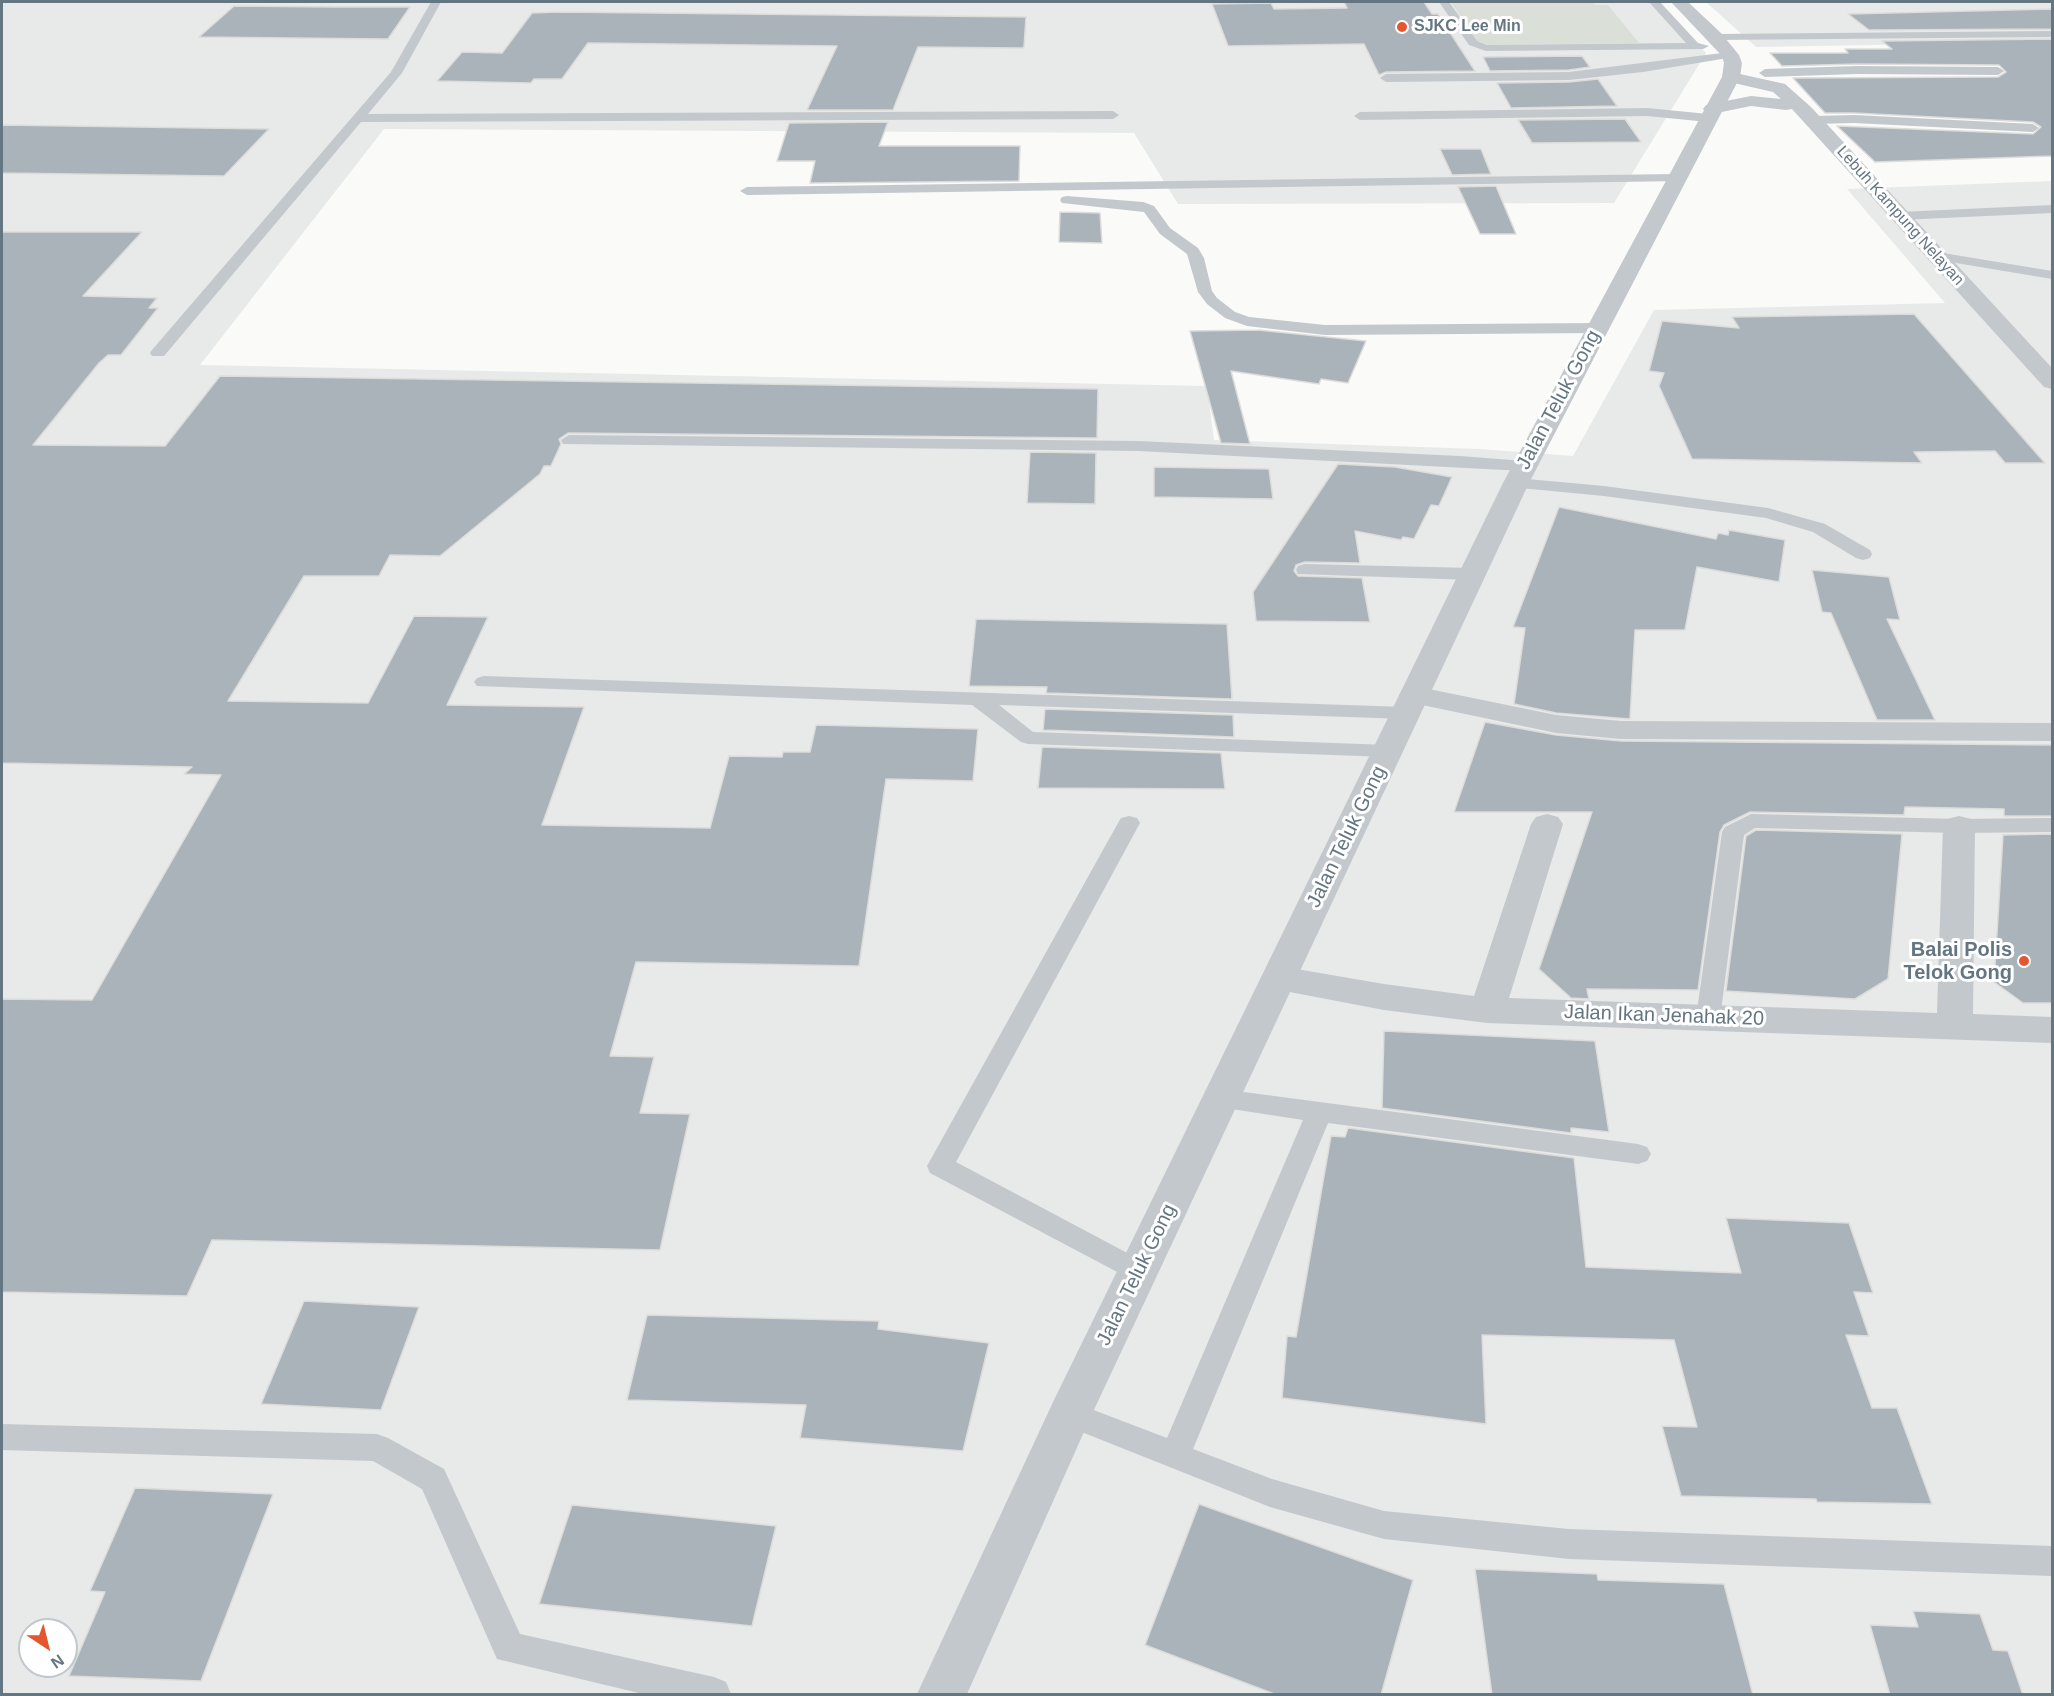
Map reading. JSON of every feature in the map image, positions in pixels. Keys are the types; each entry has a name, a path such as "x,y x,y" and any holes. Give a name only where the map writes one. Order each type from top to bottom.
{"street":[{"path":"1679,2 1719,51 1772,81"},
{"name":"Lebuh Kampung Nelayan","path":"1719,51 1772,81 1809,116 2052,382"},
{"name":"Jalan Teluk Gong","path":"942,1695 1070,1414 1520,474 1710,114 1719,51"},
{"path":"1710,114 1732,104 1761,101 1781,104 1809,116"},
{"path":"1410,704 1556,724 1621,730 2052,732"},
{"path":"1487,1010 1547,824"},
{"path":"1955,1026 1959,826"},
{"name":"Jalan Ikan Jenahak 20","path":"1279,978 1384,997 1487,1010 2052,1030"}],"lane":[{"path":"158,353 222,275 359,118 401,65 436,2"},
{"path":"1444,2 1473,43 1486,48 1719,51 2052,34"},
{"path":"1654,2 1719,51"},
{"path":"1386,78 1569,76 1643,68 1719,51"},
{"path":"1772,81 1857,70 1998,71"},
{"path":"1360,116 1618,112 1710,114"},
{"path":"359,118 821,118 1113,115"},
{"path":"1809,116 1922,124 2033,128"},
{"path":"747,191 1677,178"},
{"path":"1067,200 1149,208 1166,231 1193,251 1197,258 1205,292 1212,301 1230,315 1247,321 1325,330 1598,328"},
{"path":"1900,216 2052,210"},
{"path":"1937,256 2052,275"},
{"path":"569,440 1138,446 1438,459 1627,493 1768,513 1819,528 1863,554"},
{"path":"1305,570 1472,574"},
{"path":"484,682 979,700 1410,704"},
{"path":"979,700 1028,738 1388,751"},
{"path":"1708,1018 1733,832 1751,821 1959,826 2052,825"},
{"path":"1129,823 940,1166 1138,1272"},
{"path":"1221,1099 1638,1154"},
{"path":"1175,1455 1319,1112"},
{"path":"1070,1414 1270,1493 1384,1525 1569,1544 2052,1561"},
{"path":"2,1437 377,1448 433,1479 509,1648 714,1695"}],"shaded area":[{"path":"2,2 1657,2 1706,53 1614,203 1178,204 1134,133 384,129 200,365 1207,386 1214,440 1479,449 1573,456 1654,310 1945,303 1847,189 2052,181 2052,1694 2,1694"},
{"path":"1451,2 1592,2 1596,5 1608,5 1639,43 1489,45 1477,41"},
{"path":"1706,2 2052,2 2052,42 1756,47"}],"building":[{"path":"1344,2 1424,2 1432,14 1438,14 1475,71 1386,72 1379,75 1364,44 1228,46 1212,4 1271,3 1274,9 1347,8"},
{"path":"234,6 410,7 388,39 199,37"},
{"path":"2052,9 2052,29 1869,30 1848,14"},
{"path":"532,13 1026,17 1024,47 1022,48 918,47 893,110 807,110 837,46 588,43 562,79 534,79 531,83 437,81 462,52 502,53"},
{"path":"2052,39 2052,156 1875,162 1837,126 2033,134 2041,127 2033,122 1825,113 1793,78 1998,77 2006,72 1999,65 1782,66 1770,53 1848,53 1845,49 1892,49 1882,41"},
{"path":"1582,56 1590,67 1569,70 1490,71 1483,57"},
{"path":"1598,79 1617,106 1511,108 1497,83 1569,82"},
{"path":"1625,119 1641,142 1532,143 1518,120"},
{"path":"888,122 879,146 1020,146 1019,181 810,183 815,161 777,161 789,123"},
{"path":"2,125 269,129 224,176 2,173"},
{"path":"1440,149 1481,149 1491,174 1452,175"},
{"path":"1496,186 1516,234 1480,234 1458,187"},
{"path":"1060,212 1100,213 1102,243 1059,242"},
{"path":"2,232 142,232 83,296 157,298 149,308 158,308 121,355 108,355 99,363 33,445 165,446 220,376 1098,389 1097,438 568,433 559,439 561,444 551,466 544,466 540,474 440,556 390,555 379,576 304,576 228,701 368,703 414,616 488,617 447,705 584,707 542,825 710,828 729,756 782,757 783,752 810,752 816,725 978,729 973,781 886,779 859,966 636,962 610,1056 654,1057 640,1113 690,1114 660,1250 212,1240 187,1296 2,1292 2,999 92,1000 221,775 184,774 192,767 2,763"},
{"path":"1914,314 2045,463 2005,463 1995,451 1914,452 1922,463 1692,459 1659,386 1664,373 1649,371 1662,321 1739,328 1732,317"},
{"path":"1258,330 1366,341 1348,383 1321,379 1319,384 1231,371 1250,444 1221,443 1190,331"},
{"path":"1030,452 1096,453 1095,504 1027,503"},
{"path":"1338,464 1395,467 1452,477 1439,506 1431,505 1414,539 1403,537 1401,540 1355,531 1360,563 1305,562 1296,565 1294,571 1298,576 1362,578 1370,622 1256,621 1253,592"},
{"path":"1154,467 1269,469 1273,499 1154,497"},
{"path":"1559,507 1716,539 1718,533 1728,535 1729,530 1785,540 1779,582 1697,567 1685,630 1635,630 1630,719 1556,713 1514,704 1525,628 1513,627"},
{"path":"1812,570 1889,577 1900,620 1887,619 1935,720 1877,720 1831,613 1822,612"},
{"path":"976,619 1227,624 1232,699 1046,693 1047,687 969,686"},
{"path":"1045,709 1233,715 1234,737 1043,730"},
{"path":"1485,722 1556,735 1621,741 2052,745 2052,816 2004,816 2004,809 1905,807 1904,815 1750,812 1724,825 1720,832 1698,990 1587,989 1589,999 1571,998 1539,969 1592,812 1454,812"},
{"path":"1042,747 1221,753 1225,789 1038,788"},
{"path":"1756,830 1902,834 1888,979 1855,999 1726,991 1746,836"},
{"path":"2052,834 2052,1003 2023,1003 1994,982 2003,835"},
{"path":"1384,1031 1595,1041 1609,1132 1571,1128 1571,1133 1382,1108"},
{"path":"1348,1128 1574,1158 1586,1267 1741,1273 1726,1218 1849,1223 1873,1293 1854,1292 1869,1336 1846,1335 1872,1408 1897,1408 1932,1504 1681,1496 1662,1426 1697,1427 1674,1340 1482,1335 1486,1424 1282,1398 1287,1336 1296,1337 1331,1136 1345,1137"},
{"path":"304,1301 419,1307 381,1410 261,1404"},
{"path":"647,1315 879,1321 878,1329 989,1343 963,1451 800,1438 806,1405 627,1400"},
{"path":"135,1488 273,1494 201,1681 78,1676 78,1655 105,1592 90,1591"},
{"path":"1199,1504 1413,1580 1381,1695 1277,1695 1145,1645"},
{"path":"572,1505 776,1526 752,1626 539,1604"},
{"path":"1475,1569 1597,1574 1598,1580 1724,1584 1753,1695 1492,1695"},
{"path":"1913,1611 1980,1614 1993,1650 2008,1651 2023,1695 1890,1695 1870,1625 1918,1627"}],"place":[{"name":"SJKC Lee Min","path":"1402,27"},
{"name":"Balai Polis Telok Gong","path":"2024,961"}]}
